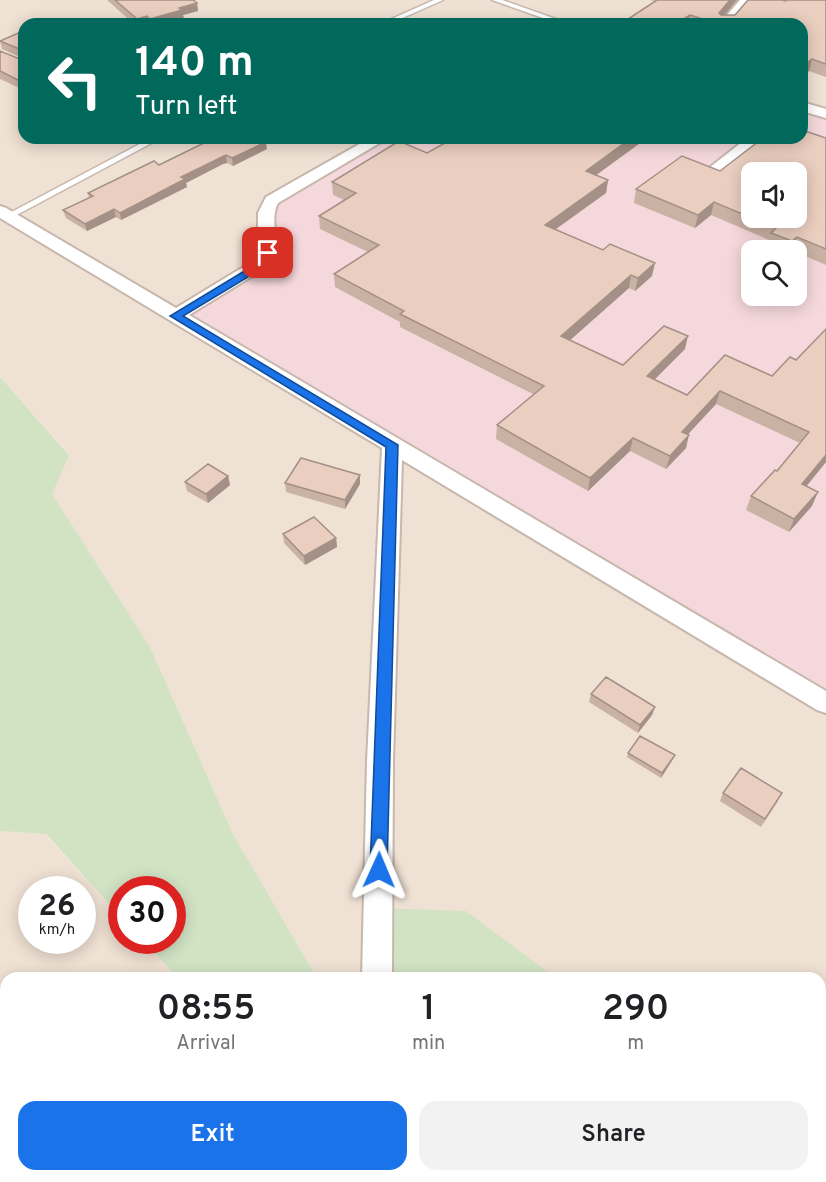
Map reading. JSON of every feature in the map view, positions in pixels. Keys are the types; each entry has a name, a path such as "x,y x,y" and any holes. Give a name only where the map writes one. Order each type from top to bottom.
{"street":[{"path":"730,18 747,0"},
{"path":"808,108 826,114"},
{"path":"176,316 266,260 268,253 266,210 272,200 370,144"},
{"path":"714,171 748,144"},
{"path":"4,214 826,703"},
{"path":"377,972 380,761 392,445"}],"lane":[{"path":"397,18 440,0"},
{"path":"495,0 549,18"},
{"path":"4,214 146,144"}],"shaded area":[{"path":"0,0 826,0 826,115 808,109 808,18 18,18 18,144 387,144 826,702 826,972 548,972 466,911 386,972 314,972 233,834 150,647 51,493 69,454 0,377"},
{"path":"808,109 826,115 826,702 178,316 261,267 267,209 372,144 808,144"},
{"path":"0,831 45,834 83,876 18,876 18,954 96,954 96,890 108,903 108,954 155,954 172,972 0,972"}],"green space":[{"path":"0,377 69,455 52,494 150,647 233,834 314,972 172,972 155,954 186,954 186,876 108,876 108,903 96,889 96,876 84,876 46,834 0,831"},
{"path":"376,908 466,911 548,972 378,972"}],"building":[{"path":"115,0 193,0 197,3 154,18 147,16 136,18"},
{"path":"657,0 730,0 719,13 735,15 748,0 826,0 826,64 812,59 808,62 808,18 700,18 690,15 685,18 630,18"},
{"path":"18,34 18,48 0,41"},
{"path":"0,51 18,58 18,80 0,71"},
{"path":"808,132 826,138 826,249 797,237 789,240 771,233 776,228 807,228 807,162 741,162 741,213 714,202 698,215 636,189 682,156 720,171 755,144 808,144"},
{"path":"202,144 262,144 232,158 226,155 181,177 185,179 120,213 114,209 85,224 63,210 93,196 88,193 154,161 159,165"},
{"path":"394,144 406,144 427,153 443,144 623,144 586,171 608,180 545,225 603,250 610,244 655,263 638,278 631,275 561,336 623,365 664,326 688,336 647,376 687,395 725,355 772,376 790,357 796,360 826,329 826,455 802,484 818,492 794,519 751,496 775,470 777,471 809,432 720,391 682,432 689,435 670,456 633,438 590,478 497,425 544,386 400,314 404,311 334,274 379,245 319,216 356,193 332,182"},
{"path":"301,458 360,475 345,500 285,483"},
{"path":"208,464 228,476 206,494 185,482"},
{"path":"314,517 336,538 304,556 283,534"},
{"path":"606,677 655,707 640,725 591,694"},
{"path":"640,736 675,755 662,773 628,753"},
{"path":"741,768 782,793 765,819 723,793"}],"route":[{"path":"268,253 266,260 260,266 176,316 392,445 380,761 379,870"}]}
